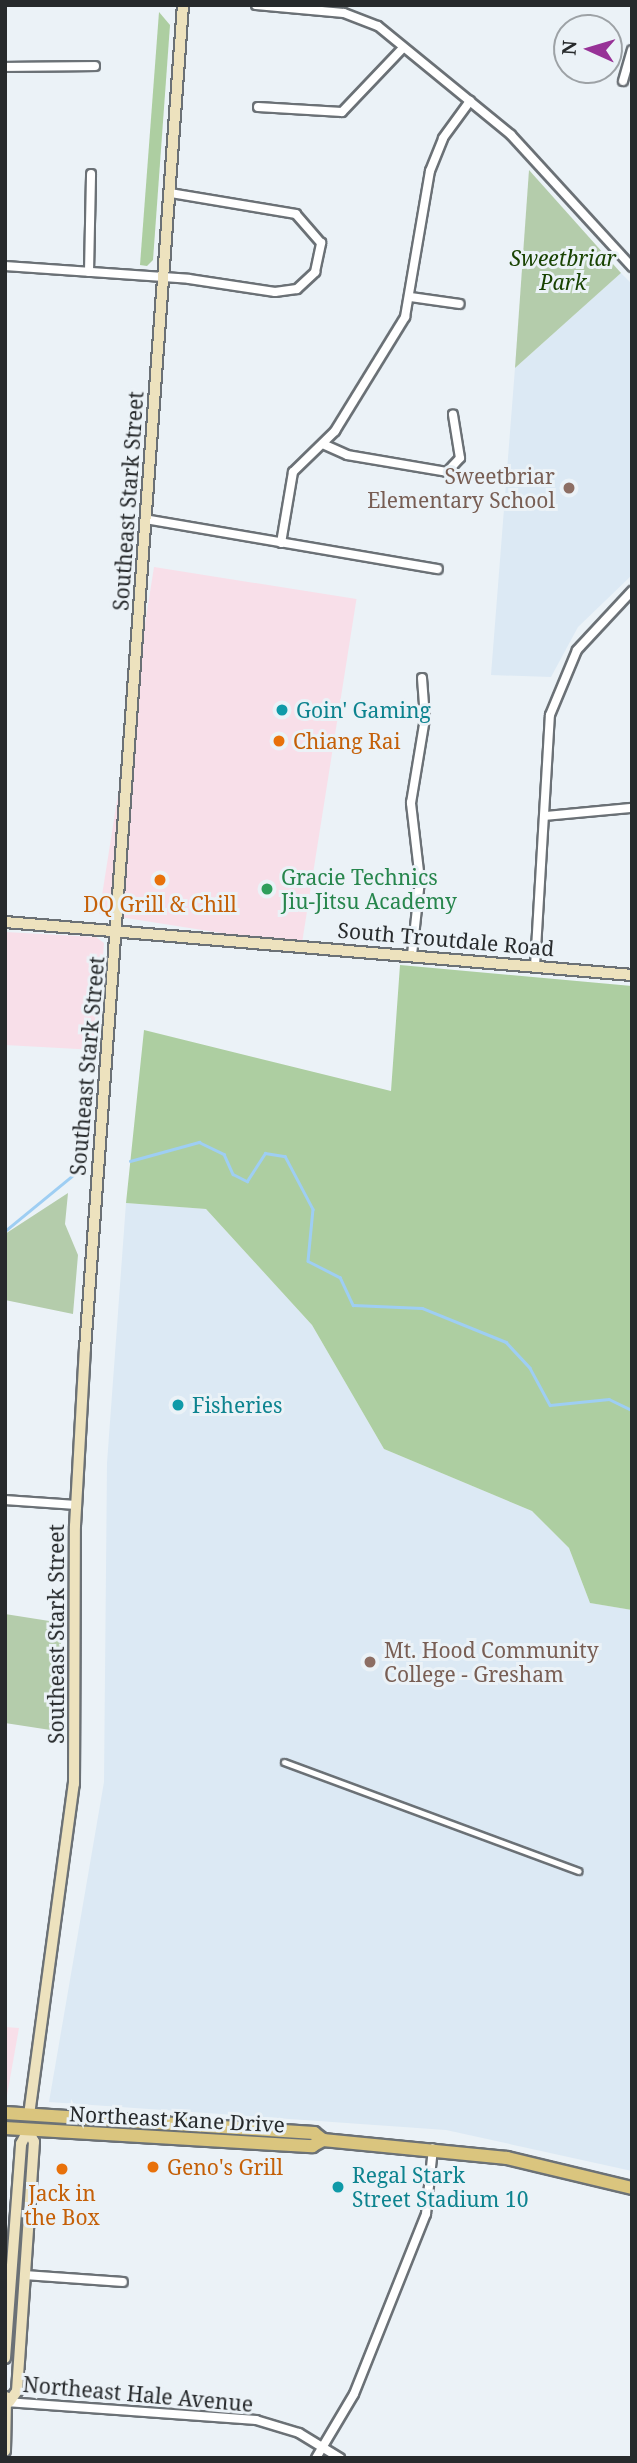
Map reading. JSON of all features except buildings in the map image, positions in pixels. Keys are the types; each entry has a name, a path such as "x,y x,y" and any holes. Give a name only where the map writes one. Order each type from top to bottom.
{"main road":[{"name":"Southeast Stark Street","path":"5,2358 21,2144 28,2130 74,1784 76,1505 184,5"},
{"name":"South Troutdale Road","path":"5,922 118,929 632,975"},
{"name":"Northeast Kane Drive","path":"5,2113 284,2132 323,2140 433,2148 632,2188"},
{"name":"Northeast Kane Drive","path":"5,2128 312,2146 323,2140"},
{"name":"Southeast Stark Street","path":"5,2451 6,2399 17,2391 34,2142 28,2130"},
{"path":"265,2144 284,2132"}],"street":[{"path":"256,5 357,16 404,48 522,146 632,267"},
{"path":"258,107 342,112 404,48"},
{"path":"623,77 632,50"},
{"path":"5,67 95,66"},
{"path":"281,543 288,482 325,445 411,297 430,171 443,138 470,101"},
{"path":"89,272 91,174"},
{"path":"5,266 163,277 288,292 306,283 321,252 312,225 296,214 170,193"},
{"path":"411,297 460,304"},
{"path":"325,445 347,455 447,472 460,458 453,415"},
{"path":"145,519 438,569"},
{"path":"535,966 545,817 545,749 555,698 590,632 632,591"},
{"path":"412,955 419,880 411,792 425,718 422,678"},
{"path":"545,817 632,808"},
{"path":"5,1500 76,1505"},
{"path":"284,1762 578,1871"},
{"path":"316,2458 354,2394 426,2214 433,2148"},
{"path":"25,2275 123,2282"},
{"name":"Northeast Hale Avenue","path":"6,2399 236,2417 280,2426 323,2446 340,2458"}],"shaded area":[{"name":"Sweetbriar Elementary School","path":"621,273 632,284 632,575 578,627 551,677 491,675 515,368"},
{"path":"154,567 356,599 302,946 99,914"},
{"path":"5,932 96,937 104,943 96,1050 5,1045"},
{"name":"Mt. Hood Community College - Gresham","path":"126,1203 206,1209 312,1325 384,1449 532,1511 569,1548 590,1603 632,1610 632,2171 446,2130 49,2102 104,1782 107,1463"},
{"path":"5,2027 19,2028 6,2101 5,2101"}],"green space":[{"path":"159,12 170,25 153,260 147,266 140,265"},
{"name":"Sweetbriar Park","path":"529,170 621,273 515,368"},
{"path":"400,965 632,986 632,1610 590,1603 569,1548 532,1511 384,1449 312,1325 206,1209 126,1203 144,1030 391,1091"},
{"path":"68,1193 65,1224 78,1255 73,1314 5,1300 5,1234"},
{"path":"5,1614 62,1623 57,1731 5,1723"}],"waterway":[{"path":"130,1161 199,1142 224,1154 233,1174 247,1181 265,1153 285,1156 313,1209 308,1261 340,1277 353,1305 422,1308 506,1342 530,1368 550,1405 609,1399 632,1410"},
{"path":"5,1231 72,1176"}],"place":[{"name":"Sweetbriar Elementary School","path":"569,488"},
{"name":"Goin' Gaming","path":"282,710"},
{"name":"Chiang Rai","path":"279,741"},
{"name":"DQ Grill & Chill","path":"160,880"},
{"name":"Gracie Technics Jiu-Jitsu Academy","path":"267,889"},
{"name":"Fisheries","path":"178,1405"},
{"name":"Mt. Hood Community College - Gresham","path":"370,1662"},
{"name":"Geno's Grill","path":"153,2167"},
{"name":"Jack in the Box","path":"62,2169"},
{"name":"Regal Stark Street Stadium 10","path":"338,2187"}]}
